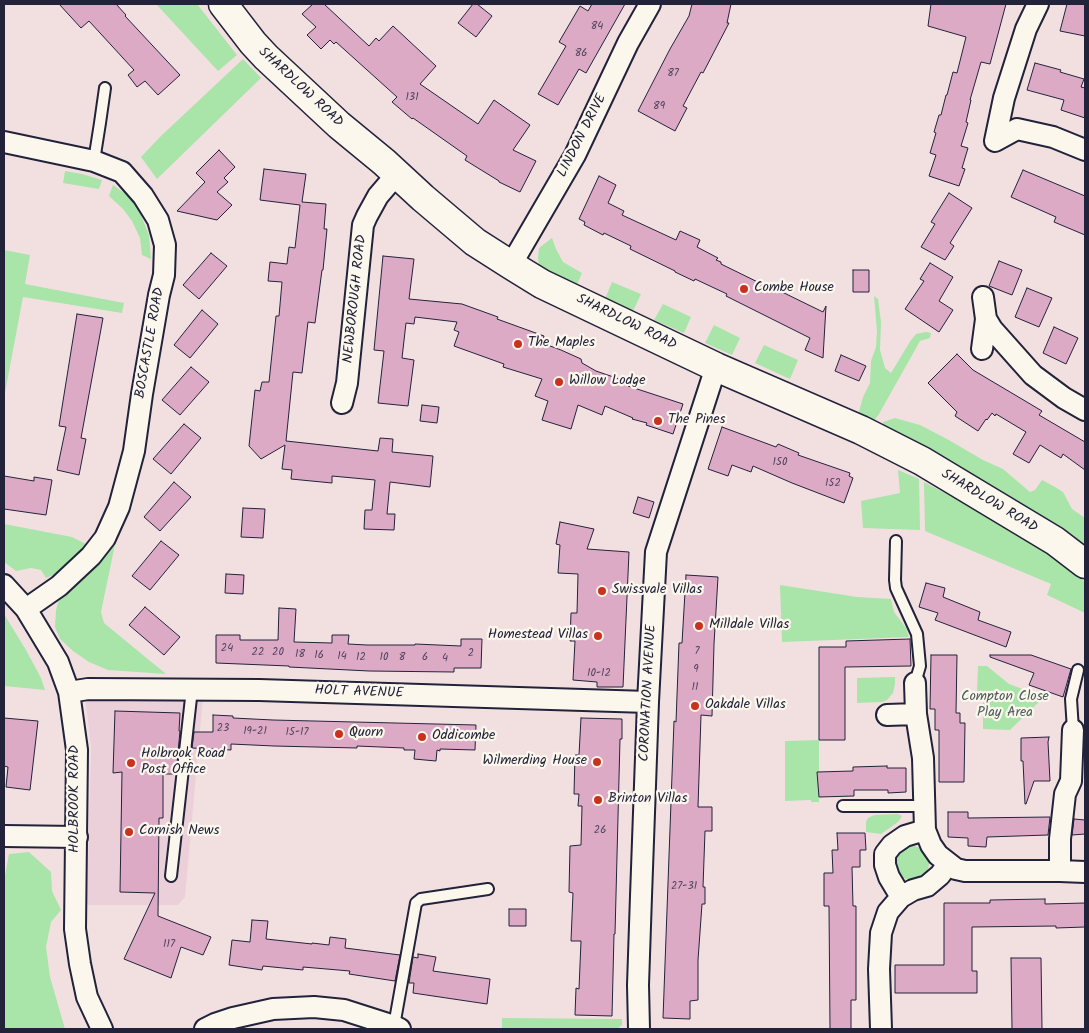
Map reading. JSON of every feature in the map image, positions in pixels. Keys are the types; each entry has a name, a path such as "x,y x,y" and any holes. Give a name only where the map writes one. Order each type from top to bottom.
{"street":[{"name":"SHARDLOW ROAD","path":"223,4 266,57 339,125 475,242 542,284 716,367 861,430 922,461 1054,541 1085,564"},
{"name":"LINDON DRIVE","path":"511,265 575,154 628,43 650,4"},
{"path":"1038,4 1026,29 1004,98 995,141 1017,129 1053,137 1085,150"},
{"name":"BOSCASTLE ROAD","path":"4,142 94,161 122,172 143,196 158,220 165,245 164,275 142,394 134,450 119,507 105,538 90,556 59,586 26,609"},
{"name":"NEWBOROUGH ROAD","path":"342,403 347,383 363,226 378,196 396,175"},
{"path":"982,349 986,319 984,297"},
{"path":"986,319 992,329 1033,375 1064,398 1085,410"},
{"name":"CORONATION AVENUE","path":"639,1029 638,985 648,702 656,552 716,367"},
{"name":"HOLBROOK ROAD","path":"4,585 26,609 58,662 69,692 77,750 75,929 87,997 102,1029"},
{"path":"915,683 916,714 923,758 925,830 931,845 938,855 956,869 965,871 1085,872"},
{"name":"HOLT AVENUE","path":"69,692 88,690 259,690 648,702"},
{"path":"887,714 916,714"},
{"path":"1060,871 1060,839 1065,794 1079,756 1073,730"},
{"path":"901,897 889,877 885,865 886,854 892,845 905,836 925,830"},
{"path":"4,836 77,837"},
{"path":"881,1029 879,969 881,933 888,912 901,897 913,890 927,886 940,875 948,864"},
{"path":"205,1029 233,1018 272,1009 314,1007 344,1010 397,1028"}],"lane":[{"path":"94,161 104,88"},
{"path":"896,541 896,588 917,634 920,666 915,683"},
{"path":"1073,730 1071,699 1078,670"},
{"path":"171,876 192,690"},
{"path":"843,806 925,806"},
{"path":"397,1028 416,903 421,899 488,889"}],"shaded area":[{"path":"85,696 203,698 185,897 178,905 87,905 91,747"}],"green space":[{"path":"156,4 197,4 237,55 218,71"},
{"path":"243,59 261,78 157,179 141,157"},
{"path":"65,171 102,180 99,189 63,183"},
{"path":"113,185 127,195 138,208 149,235 151,259 142,255 140,238 132,221 123,209 109,196"},
{"path":"552,238 563,262 582,273 576,287 546,272 539,266 539,248"},
{"path":"4,250 30,255 25,284 124,303 122,313 23,297 4,398"},
{"path":"612,282 641,294 633,311 605,299"},
{"path":"874,296 878,299 881,322 880,350 885,368 891,373 916,334 931,333 930,338 920,341 879,414 870,426 862,420 859,412 863,397 870,383 871,361 876,347 877,331"},
{"path":"663,304 691,317 684,333 654,320"},
{"path":"714,325 740,338 732,355 705,343"},
{"path":"764,345 798,360 790,379 755,363"},
{"path":"895,418 920,425 1003,469 1030,492 1035,490 1042,480 1063,492 1072,509 1085,518 1085,547 882,434 883,422"},
{"path":"898,470 919,479 920,530 863,528 861,501 900,493"},
{"path":"924,482 1014,530 1085,582 1085,613 1047,595 1051,584 925,531"},
{"path":"4,524 72,537 86,544 69,568 46,578 41,570 31,568 16,571 4,562"},
{"path":"119,525 101,612 104,623 166,674 108,670 89,662 60,639 55,627 56,610 61,593"},
{"path":"780,585 857,597 891,599 894,612 906,628 909,637 782,642"},
{"path":"4,614 26,650 41,678 45,690 4,686"},
{"name":"Compton Close Play Area","path":"978,666 987,666 1009,684 1043,698 1010,730 983,729 983,699 977,693"},
{"path":"895,677 893,693 887,700 857,703 857,678"},
{"path":"819,740 819,802 811,802 811,800 785,801 785,741"},
{"path":"898,814 902,816 898,822 881,834 866,832 868,818 875,815"},
{"path":"912,846 919,847 924,851 928,856 928,870 924,875 919,879 912,880 905,879 900,875 896,870 895,863 896,856 900,851 905,847"},
{"path":"29,852 51,872 52,891 61,910 51,922 46,947 50,977 65,1029 4,1029 4,881 9,854"},
{"path":"502,1018 622,1019 622,1025 617,1029 502,1029"}],"building":[{"path":"59,4 116,4 180,75 158,95 145,81 137,87 128,75 134,70 89,21 81,28"},
{"path":"313,4 324,4 369,46 376,38 379,41 393,26 436,66 420,84 478,124 494,100 530,125 513,150 536,161 520,192 499,182 465,160 467,156 412,119 392,102 397,97 336,42 334,44 330,40 321,49 307,35 316,27 302,14"},
{"path":"473,4 477,4 492,16 476,37 458,23"},
{"path":"592,4 625,4 586,73 579,69 558,105 538,94 566,46 559,42 580,6 588,11"},
{"path":"692,4 731,4 727,23 729,23 683,106 687,108 675,131 638,111 689,16"},
{"path":"931,4 1006,4 990,64 981,62 970,100 966,122 968,123 961,146 968,148 962,168 965,169 959,186 929,176 936,155 930,153 939,115 941,115 953,72 957,73 966,37 928,26"},
{"path":"1067,4 1085,4 1085,36 1060,31"},
{"path":"1035,63 1084,79 1081,87 1085,88 1085,118 1061,110 1064,100 1027,90"},
{"path":"219,150 235,167 224,178 228,182 217,192 232,205 217,220 177,211 205,182 196,173"},
{"path":"264,169 306,174 302,202 326,204 324,229 327,229 315,323 308,322 302,373 293,372 286,441 378,451 380,438 393,439 392,452 433,456 430,487 390,482 387,514 395,514 394,530 364,529 365,510 372,510 375,480 332,476 332,483 291,479 292,470 282,469 285,445 261,459 249,446 255,390 260,391 262,382 269,382 276,316 279,316 282,282 268,281 270,262 287,264 289,247 295,248 300,205 260,200"},
{"path":"1023,170 1085,196 1085,235 1054,222 1056,217 1011,197"},
{"path":"599,176 616,185 608,203 624,211 622,215 676,240 680,231 700,240 697,247 718,258 716,260 721,262 721,264 823,312 826,306 823,358 805,350 810,338 726,296 727,294 695,279 694,281 630,249 631,246 584,225 585,222 579,219"},
{"path":"949,193 972,208 950,243 954,246 945,260 921,247 935,224 931,222"},
{"path":"211,253 227,266 199,299 183,285"},
{"path":"383,256 414,259 409,299 462,304 498,317 497,319 544,336 542,343 581,359 582,363 596,371 628,382 628,386 683,404 673,434 646,425 647,423 632,419 605,406 602,415 578,405 571,429 542,420 548,401 535,396 542,379 503,367 504,364 454,346 459,332 454,330 457,322 415,317 414,324 406,323 402,358 414,360 408,406 378,403 384,351 374,350"},
{"path":"999,261 1022,270 1012,295 989,286"},
{"path":"930,263 953,277 939,301 953,310 939,332 905,309 924,281 920,279"},
{"path":"853,270 869,270 869,292 853,292"},
{"path":"1027,288 1052,298 1039,327 1015,317"},
{"path":"202,310 218,324 190,358 174,345"},
{"path":"77,314 103,318 81,438 86,439 79,475 57,470 66,427 59,426"},
{"path":"1054,327 1078,338 1066,364 1043,353"},
{"path":"957,354 973,370 1042,411 1039,415 1085,442 1085,470 1063,454 1061,458 1040,445 1029,463 1013,454 1026,432 996,414 995,416 992,413 978,431 955,416 957,412 928,383"},
{"path":"841,355 866,366 859,381 835,371"},
{"path":"191,367 209,382 180,415 162,400"},
{"path":"422,405 439,407 437,423 420,421"},
{"path":"184,424 201,438 171,474 153,459"},
{"path":"722,427 776,447 778,444 799,453 798,455 850,473 849,476 853,478 844,503 753,466 751,472 732,465 728,476 708,469"},
{"path":"4,476 34,481 34,477 52,480 46,515 4,509"},
{"path":"174,482 191,497 160,531 144,517"},
{"path":"638,497 654,502 649,518 633,513"},
{"path":"243,508 265,509 263,538 241,537"},
{"path":"560,522 594,529 587,549 629,552 623,687 597,687 597,682 573,680 575,641 570,641 571,613 577,613 578,574 558,573 560,545 556,544"},
{"path":"161,541 179,555 150,590 132,576"},
{"path":"226,574 244,575 243,594 225,593"},
{"path":"686,575 718,577 712,716 701,715 698,807 712,807 712,831 705,831 703,887 705,887 705,904 702,904 698,960 698,1000 690,1001 690,1019 663,1018 674,721 676,722 679,643 682,643"},
{"path":"926,583 945,588 943,597 980,612 978,620 1011,632 1006,647 935,620 938,613 919,607"},
{"path":"145,607 180,637 164,655 129,625"},
{"path":"279,608 296,609 294,642 332,643 332,635 349,635 348,644 461,646 461,639 482,639 481,668 454,668 454,672 369,671 216,663 216,635 240,635 240,640 278,640"},
{"path":"910,639 911,666 845,667 845,740 819,740 819,647 846,647 846,641"},
{"path":"931,655 957,655 956,713 960,713 960,723 965,723 964,782 939,782 939,730 935,730 935,709 930,709"},
{"path":"990,655 1031,655 1071,669 1063,697 1029,685 1034,673 990,657"},
{"path":"115,711 180,713 176,774 163,774 163,818 159,818 158,916 211,937 203,955 181,947 171,978 124,959 155,893 120,892 122,772 113,773"},
{"path":"213,715 273,720 476,725 475,750 440,749 440,751 437,750 436,761 414,759 415,750 404,750 404,748 231,744 231,750 192,748 194,732 213,732"},
{"path":"4,718 38,721 30,790 6,787 8,767 4,766"},
{"path":"581,718 622,719 612,1016 575,1015 576,988 579,989 581,941 571,941 573,893 569,892 570,846 581,845 582,806 578,806 579,794 574,794 575,755 579,755"},
{"path":"1049,737 1050,781 1034,781 1025,804 1021,738"},
{"path":"887,766 887,768 906,768 906,792 888,793 888,790 854,790 854,796 819,797 817,772 853,771 853,767"},
{"path":"948,812 968,812 968,818 1050,817 1048,835 987,837 986,847 968,846 968,838 948,837"},
{"path":"1074,819 1085,820 1085,834 1072,835"},
{"path":"837,833 865,833 866,850 860,850 860,867 852,867 853,906 856,906 856,1000 851,1000 851,1029 830,1029 829,906 824,906 824,873 833,873 832,850 838,850"},
{"path":"1045,899 1045,904 1085,903 1085,927 972,927 972,971 977,971 977,993 895,993 895,965 944,965 944,903 990,903 990,900"},
{"path":"509,909 526,909 526,926 509,926"},
{"path":"252,920 268,921 266,939 329,945 330,937 346,939 345,948 400,955 395,981 349,974 350,971 303,967 303,970 263,966 262,970 229,965 232,940 250,942"},
{"path":"418,954 436,957 433,971 490,979 487,1004 413,993 414,983 409,983 413,957 418,958"},
{"path":"1011,958 1041,958 1042,1029 1012,1029"}],"place":[{"name":"Combe House","path":"744,289"},
{"name":"The Maples","path":"518,344"},
{"name":"Willow Lodge","path":"559,382"},
{"name":"The Pines","path":"658,421"},
{"name":"Swissvale Villas","path":"602,591"},
{"name":"Milldale Villas","path":"699,626"},
{"name":"Homestead Villas","path":"598,636"},
{"name":"Oakdale Villas","path":"695,706"},
{"name":"Quorn","path":"339,734"},
{"name":"Oddicombe","path":"422,737"},
{"name":"Wilmerding House","path":"597,762"},
{"name":"Holbrook Road Post Office","path":"131,763"},
{"name":"Brinton Villas","path":"598,800"},
{"name":"Cornish News","path":"129,832"}]}
